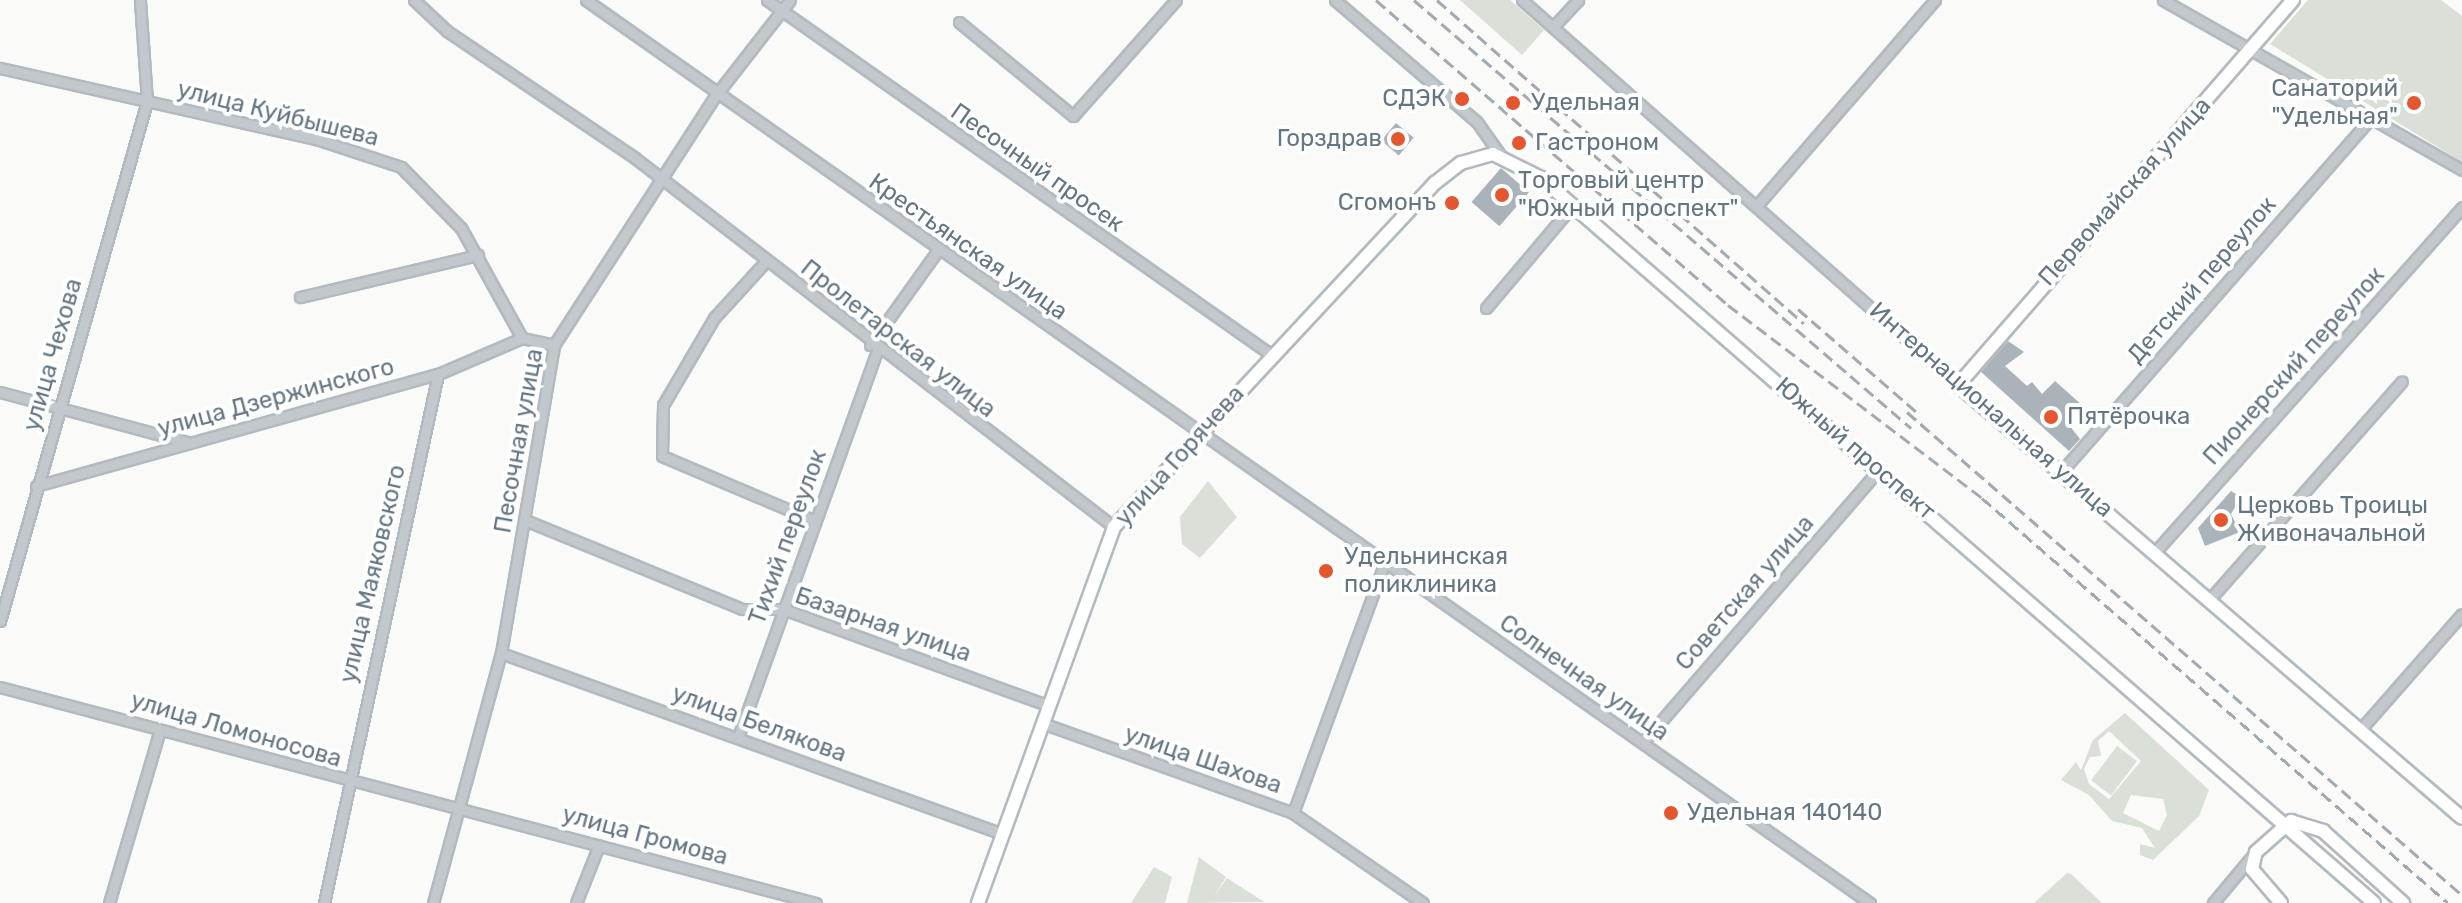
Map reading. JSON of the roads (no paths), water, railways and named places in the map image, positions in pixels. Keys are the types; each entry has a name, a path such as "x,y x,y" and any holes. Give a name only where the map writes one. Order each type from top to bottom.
{"main road":[{"name":"Первомайская улица","path":"1958,385 2293,0"},
{"name":"Южный проспект","path":"1501,156 1526,166 1573,205 2374,903"},
{"name":"улица Горячева","path":"978,903 1114,527 1197,431 1273,356 1444,174 1470,159 1501,156"},
{"name":"Интернациональная улица","path":"1958,385 2462,817"},
{"path":"2281,903 2254,877 2256,852 2282,824 2313,825 2403,903"},
{"path":"2352,884 2357,903"}],"street":[{"path":"140,0 147,101"},
{"name":"Пролетарская улица","path":"414,0 447,31 635,158 658,182 1114,527"},
{"name":"Крестьянская улица","path":"586,0 716,95 1197,431"},
{"name":"Песочный просек","path":"767,0 1273,356"},
{"name":"Песочная улица","path":"433,903 463,807 501,653 554,345 716,95 790,0"},
{"path":"959,22 1073,116 1176,0"},
{"name":"Южный проспект","path":"1335,0 1477,122 1501,156"},
{"name":"Интернациональная улица","path":"1522,0 1759,203 1958,385"},
{"path":"1553,27 1578,0"},
{"path":"1759,203 1935,0"},
{"path":"2163,0 2374,115 2462,170"},
{"name":"улица Куйбышева","path":"0,68 147,101 401,167 442,204 478,255 522,338"},
{"name":"улица Чехова","path":"0,621 4,588 147,101"},
{"name":"Детский переулок","path":"2061,472 2374,115"},
{"path":"1486,308 1573,205"},
{"name":"Пионерский переулок","path":"2155,552 2462,207"},
{"name":"Тихий переулок","path":"738,737 874,348 938,250"},
{"path":"300,297 478,255"},
{"path":"766,261 714,318 663,405 662,456 815,521"},
{"path":"522,338 554,345"},
{"name":"улица Дзержинского","path":"36,486 438,374 522,338"},
{"name":"улица Маяковского","path":"324,903 438,374"},
{"path":"2210,599 2402,381"},
{"path":"0,392 188,442"},
{"name":"Солнечная улица","path":"1197,431 1870,903"},
{"name":"Советская улица","path":"1643,742 1879,470"},
{"name":"Базарная улица","path":"525,520 742,609 783,609 1049,706"},
{"path":"1293,813 1385,562"},
{"path":"2360,730 2462,614"},
{"name":"улица Белякова","path":"501,653 1003,834"},
{"name":"улица Ломоносова","path":"0,687 350,783 463,807"},
{"name":"улица Шахова","path":"1042,723 1293,813 1423,903"},
{"path":"109,903 160,730"},
{"name":"улица Громова","path":"463,807 816,903"},
{"path":"576,903 599,845"},
{"path":"2213,903 2256,852"}],"railway":[{"path":"1376,0 1728,305 1982,498 2448,903"},
{"path":"1414,0 1911,428"},
{"path":"1437,0 1804,323"},
{"path":"1798,309 1919,414"},
{"path":"1907,412 2462,895"}],"place":[{"name":"СДЭК","path":"1462,99"},
{"name":"Удельная","path":"1513,103"},
{"name":"Санаторий \"Удельная\"","path":"2414,103"},
{"name":"Горздрав","path":"1398,139"},
{"name":"Гастроном","path":"1519,143"},
{"name":"Торговый центр \"Южный проспект\"","path":"1502,195"},
{"name":"Сгомонъ","path":"1452,203"},
{"name":"Пятёрочка","path":"2051,417"},
{"name":"Церковь Троицы Живоначальной","path":"2221,520"},
{"name":"Удельнинская поликлиника","path":"1326,571"},
{"name":"Удельная 140140","path":"1671,813"}]}
